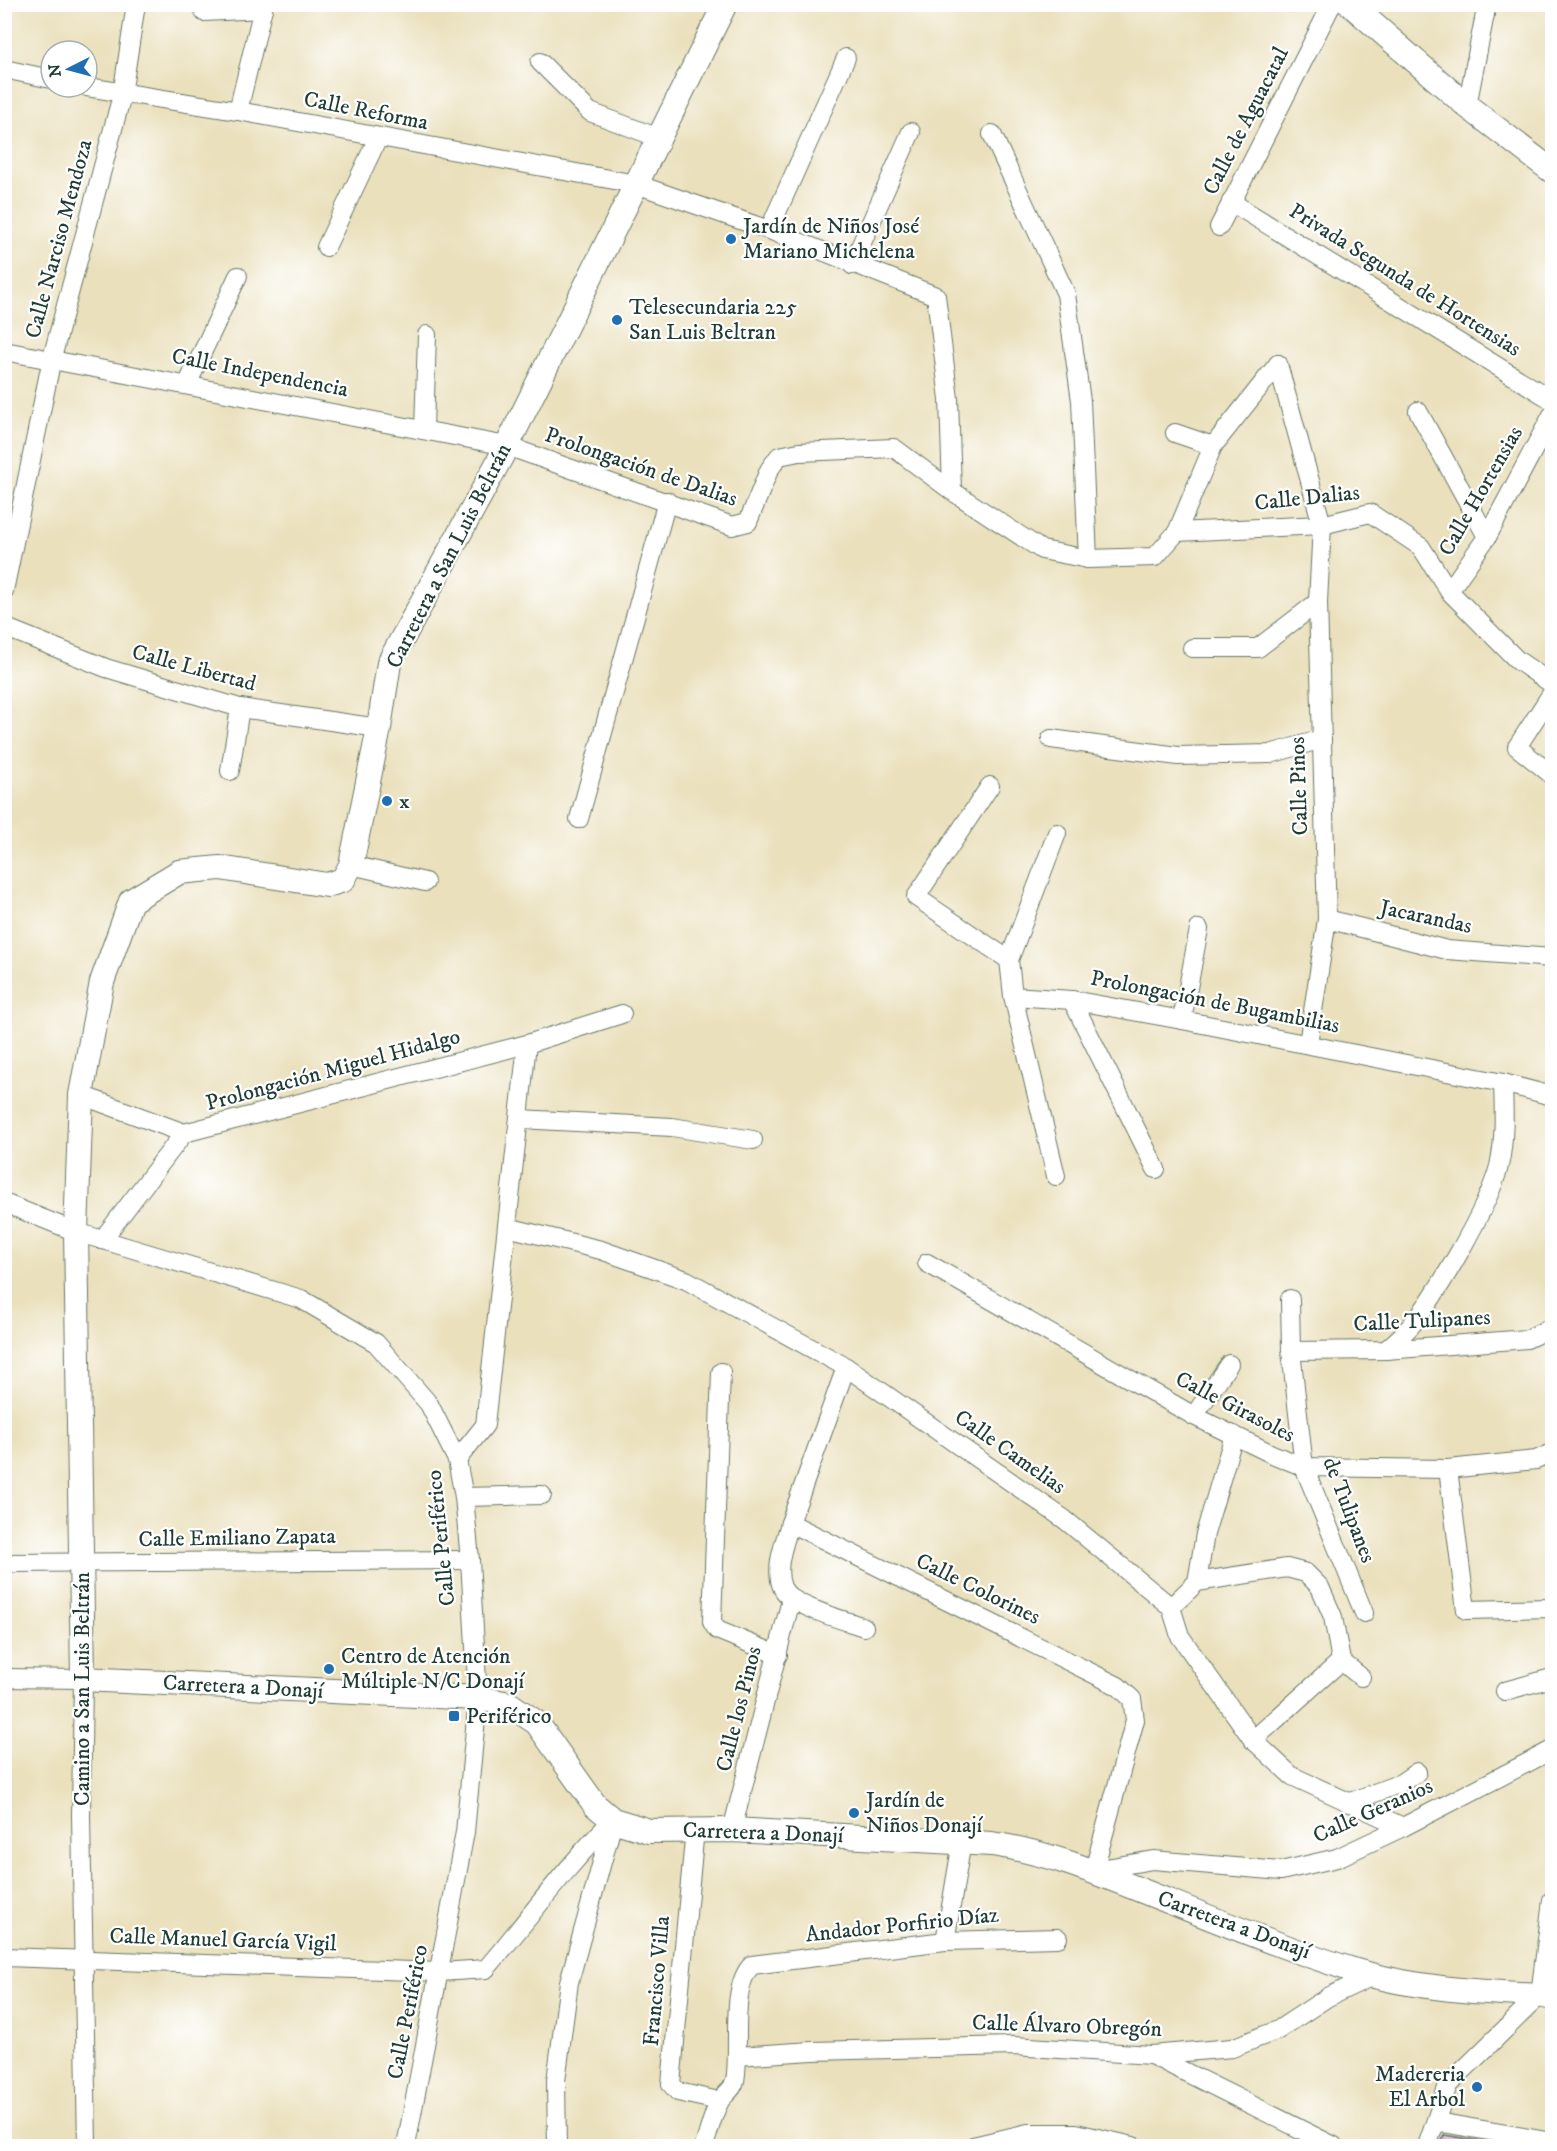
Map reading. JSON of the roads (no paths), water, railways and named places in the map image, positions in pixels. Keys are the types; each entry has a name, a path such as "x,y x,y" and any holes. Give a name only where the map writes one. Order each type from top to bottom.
{"main road":[{"name":"Carretera a San Luis Beltrán","path":"351,864 379,728 389,663 507,446 725,4"},
{"path":"1350,4 1467,106 1552,171"},
{"path":"76,1233 81,1095 102,982 131,901 179,872 220,868 327,885 343,880 351,864"},
{"name":"Camino a San Luis Beltrán","path":"76,1233 83,1564 83,1679"},
{"name":"Carretera a Donají","path":"83,1679 478,1698 509,1704 537,1723 595,1804 613,1820 649,1831 732,1830 962,1842 1034,1850 1094,1870 1183,1907 1358,1971 1447,1990 1546,1997"}],"street":[{"name":"Calle Narciso Mendoza","path":"4,591 52,358 122,94 136,4"},
{"name":"Calle de Aguacatal","path":"1219,226 1332,4"},
{"path":"1467,106 1487,4"},
{"path":"204,12 263,7 238,111"},
{"path":"769,230 846,58"},
{"path":"540,62 590,112 659,138"},
{"path":"4,69 39,76"},
{"name":"Calle Reforma","path":"99,89 238,111 636,184 769,230 852,265 936,296 949,399 952,491"},
{"path":"852,265 911,132"},
{"path":"992,134 1066,294 1081,401 1088,559"},
{"path":"326,247 378,138"},
{"name":"Privada Segunda de Hortensias","path":"1231,202 1552,400"},
{"path":"188,383 238,276"},
{"path":"424,430 427,334"},
{"name":"Calle Independencia","path":"4,351 188,383 507,446"},
{"name":"Calle Pinos","path":"1213,446 1278,364 1322,525 1318,602 1327,919 1308,1044"},
{"path":"1418,411 1487,537"},
{"name":"Calle Hortensias","path":"1449,591 1487,537 1552,415"},
{"path":"1175,433 1213,446"},
{"name":"Prolongación de Dalias","path":"507,446 732,526 740,526 748,522 769,470 780,456 799,452 894,448 952,491 1042,550 1088,559 1155,557 1177,532 1213,446"},
{"path":"579,819 667,501"},
{"name":"Calle Dalias","path":"1177,532 1322,525 1370,513 1421,547 1449,591 1517,660 1552,684"},
{"path":"1192,648 1258,648 1318,602"},
{"name":"Calle Libertad","path":"4,627 106,668 240,708 379,728"},
{"path":"1552,693 1517,747 1552,775"},
{"path":"230,771 240,708"},
{"path":"1051,740 1178,756 1270,754 1322,740"},
{"path":"990,786 916,897 1009,960"},
{"path":"1056,1176 1012,996 1009,960 1057,833"},
{"path":"351,864 425,882"},
{"name":"Jacarandas","path":"1327,919 1447,950 1552,958"},
{"path":"1182,1020 1199,929"},
{"name":"Prolongación de Bugambilias","path":"1012,996 1072,1000 1182,1020 1503,1083 1552,1096"},
{"path":"1072,1000 1156,1169"},
{"name":"Prolongación Miguel Hidalgo","path":"102,1240 184,1133 528,1044 622,1014"},
{"path":"457,1460 484,1425 528,1044"},
{"path":"1386,1350 1407,1330 1430,1298 1480,1211 1499,1167 1504,1124 1503,1083"},
{"path":"81,1095 184,1133"},
{"path":"519,1119 672,1126 753,1140"},
{"name":"Calle Periférico","path":"4,1203 76,1233 301,1299 376,1343 429,1404 457,1460 464,1497 470,1560 478,1698 465,1832 406,2146"},
{"name":"Calle Camelias","path":"507,1227 602,1250 686,1280 846,1366 1064,1519 1171,1607"},
{"name":"Calle Girasoles","path":"927,1263 1194,1416 1304,1467 1448,1469 1536,1460 1552,1453"},
{"name":"de Tulipanes","path":"1290,1299 1291,1351 1304,1467 1364,1613"},
{"name":"Calle Tulipanes","path":"1291,1351 1386,1350 1527,1339 1552,1327"},
{"path":"1194,1416 1229,1364"},
{"path":"846,1366 790,1523 780,1558 781,1587 791,1600 864,1628"},
{"path":"721,1372 712,1622 717,1630 778,1654"},
{"path":"1197,1582 1205,1534 1234,1435"},
{"path":"1448,1469 1466,1610 1551,1608"},
{"path":"464,1497 542,1495"},
{"name":"Calle Colorines","path":"790,1523 1118,1686 1132,1699 1135,1720 1094,1870"},
{"name":"Calle Emiliano Zapata","path":"4,1563 470,1560"},
{"path":"1361,1677 1341,1661 1333,1617 1320,1587 1306,1573 1287,1568 1197,1582 1171,1607 1180,1636 1253,1740 1292,1776 1403,1827"},
{"name":"Calle los Pinos","path":"732,1830 791,1600"},
{"path":"1253,1740 1341,1661"},
{"name":"Carretera a Donají","path":"4,1678 83,1679"},
{"path":"1505,1691 1552,1678"},
{"name":"Camino a San Luis Beltrán","path":"83,1679 81,1816 87,2146"},
{"name":"Calle Geranios","path":"1094,1870 1153,1860 1281,1871 1337,1858 1403,1827 1552,1750"},
{"path":"1348,1803 1401,1783 1417,1772"},
{"path":"557,2146 556,2081 569,1982 613,1820"},
{"name":"Calle Manuel García Vigil","path":"4,1957 440,1972 486,1969 544,1901 582,1850 613,1820"},
{"name":"Francisco Villa","path":"695,1829 671,2084 678,2092 719,2101"},
{"path":"945,1941 962,1842"},
{"path":"1427,2146 1448,2085 1546,1997 1552,1901"},
{"name":"Andador Porfirio Díaz","path":"737,2056 739,1997 745,1972 752,1965 945,1941 1058,1938"},
{"name":"Calle Álvaro Obregón","path":"737,2056 823,2050 1014,2046 1151,2055 1232,2048 1278,2030 1328,1997 1377,1974"},
{"path":"1151,2055 1334,2146"},
{"path":"704,2146 719,2101 733,2089 737,2056"},
{"path":"1437,2122 1552,2142"},
{"path":"973,2146 1028,2133 1076,2133 1133,2146"}],"place":[{"name":"Jardín de Niños José Mariano Michelena","path":"731,239"},
{"name":"Telesecundaria 225 San Luis Beltran","path":"617,320"},
{"name":"x","path":"387,801"},
{"name":"Centro de Atención Múltiple N/C Donají","path":"329,1669"},
{"name":"Periférico","path":"454,1716"},
{"name":"Jardín de Niños Donají","path":"854,1813"},
{"name":"Madereria El Arbol","path":"1477,2087"}]}
